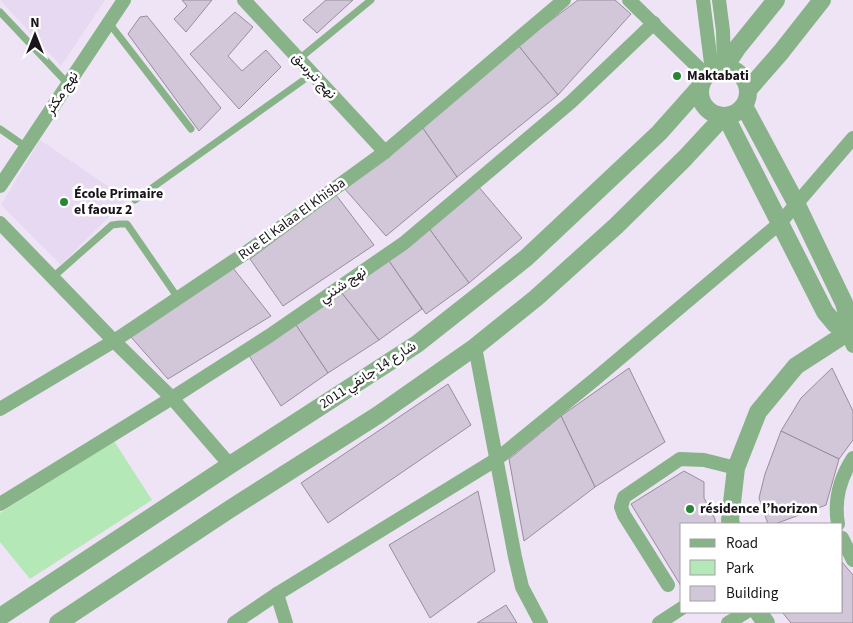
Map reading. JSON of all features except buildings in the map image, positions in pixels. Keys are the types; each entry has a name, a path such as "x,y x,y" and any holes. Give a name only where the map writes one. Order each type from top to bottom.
{"street":[{"name":"نهج مكثر","path":"0,186 124,0"},
{"name":"نهج تبرسق","path":"244,0 385,152"},
{"name":"Rue El Kalaa El Khisba","path":"0,409 114,341 244,254 385,152 564,0"},
{"path":"629,0 713,74"},
{"path":"703,0 713,74"},
{"path":"719,0 722,32 713,74 700,97 706,109 724,117 736,114 746,98 822,0"},
{"name":"شارع 14 جانفي 2011","path":"0,617 417,344 526,258 659,133 738,46 776,0"},
{"name":"نهج شنني","path":"0,504 269,336 404,244 571,102 654,24"},
{"path":"713,74 733,70 741,74 746,82 746,98 844,303 851,337"},
{"path":"724,117 825,312 835,324 851,337"},
{"path":"58,623 230,509 378,415 475,347 536,298 616,226 724,117"},
{"path":"234,623 497,459 780,223 853,138"},
{"path":"0,223 172,398 230,465"},
{"path":"731,523 736,468 758,412 796,366 851,337"},
{"path":"475,347 520,580 541,623"},
{"path":"838,523 837,507 841,482 853,458"},
{"path":"668,585 624,515 621,507 624,497 680,459 704,460 736,468"},
{"path":"843,542 853,560"},
{"path":"278,594 286,623"},
{"path":"659,623 680,609"},
{"path":"728,623 744,613"}],"lane":[{"path":"298,59 371,0"},
{"path":"0,12 68,84"},
{"path":"109,23 191,129"},
{"path":"135,200 312,74"},
{"path":"0,129 26,147"},
{"path":"53,278 112,225 127,224 178,298"}],"shaded area":[{"path":"0,0 105,0 61,66"},
{"name":"École Primaire el faouz 2","path":"40,140 127,199 61,265 1,205"}],"green space":[{"path":"114,441 152,500 30,579 0,542 0,513"}],"place":[{"name":"Maktabati","path":"677,76"},
{"name":"École Primaire el faouz 2","path":"64,202"},
{"name":"résidence l’horizon","path":"690,509"}]}
